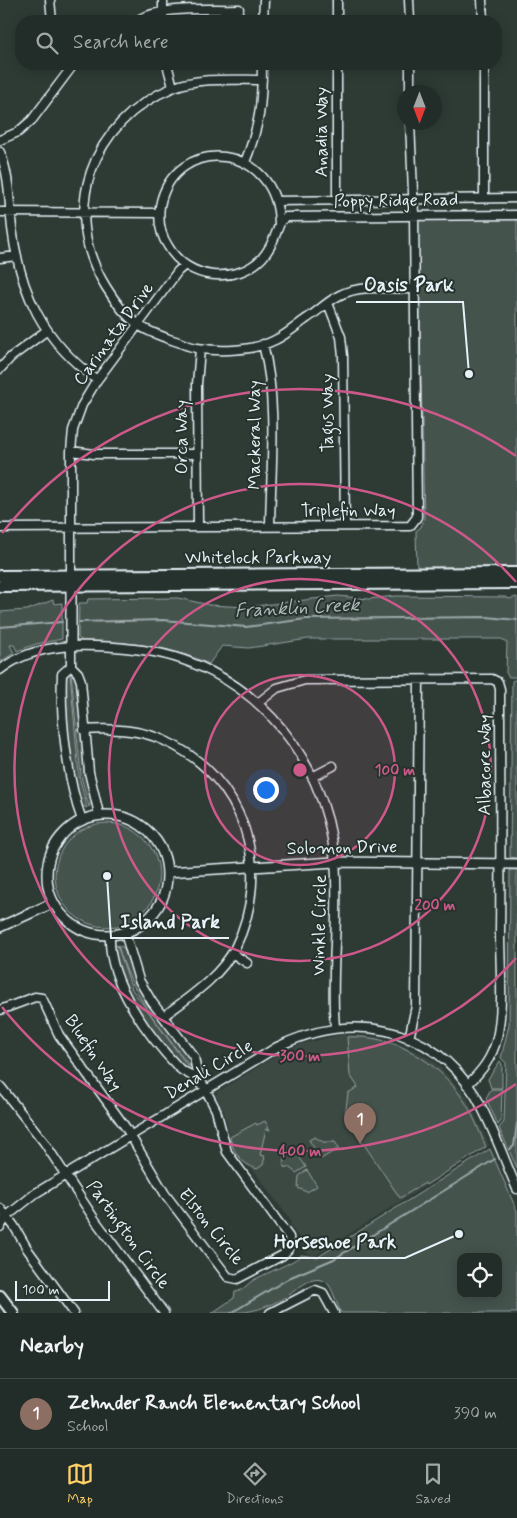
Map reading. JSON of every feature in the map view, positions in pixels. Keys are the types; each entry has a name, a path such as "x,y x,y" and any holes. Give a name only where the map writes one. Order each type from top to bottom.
{"main road":[{"name":"Whitelock Parkway","path":"0,586 71,580 517,573"},
{"name":"Whitelock Parkway","path":"0,576 71,580 517,583"},
{"path":"0,1296 13,1313"}],"street":[{"path":"50,0 51,15"},
{"path":"163,0 163,15"},
{"path":"263,15 264,0"},
{"path":"337,0 337,15"},
{"path":"410,0 410,15"},
{"path":"482,0 483,15"},
{"path":"145,15 163,11 239,9"},
{"path":"0,140 18,132 32,120 70,70"},
{"path":"169,70 173,87"},
{"path":"245,162 260,122 262,70"},
{"name":"Anadia Way","path":"337,70 338,200"},
{"path":"410,70 410,85"},
{"path":"484,70 484,198"},
{"path":"262,80 214,80 173,87 141,104 115,127 95,160 87,183 83,212 86,246 98,274 113,298 138,325 164,336 200,348 248,348 274,341 339,295 355,289 414,289"},
{"name":"Triplefin Way","path":"0,528 410,526 417,517 414,215 410,130"},
{"path":"0,152 9,183 10,212 22,281 46,331 79,366 97,380"},
{"path":"225,156 245,162 266,179 277,201 279,225 273,242 258,261 243,271 231,275 213,276 201,273 185,265 173,254 164,240 159,213 162,197 169,183 180,171 194,162 209,157 225,156"},
{"name":"Poppy Ridge Road","path":"277,201 517,198"},
{"path":"0,212 159,213"},
{"name":"Poppy Ridge Road","path":"279,225 280,220 290,217 517,215"},
{"path":"0,258 17,256"},
{"name":"Carinata Drive","path":"71,580 71,451 74,430 82,406 97,380 185,265"},
{"name":"Tagus Way","path":"328,303 341,337 343,356 345,526"},
{"path":"0,369 11,357 46,331"},
{"name":"Mackeral Way","path":"263,344 269,368 272,404 270,526"},
{"name":"Orca Way","path":"198,526 197,384 200,348"},
{"path":"71,451 94,454 197,454"},
{"path":"71,580 71,666 78,673 81,681 89,772 99,814"},
{"name":"Winkle Circle","path":"0,670 13,660 46,648 119,647 164,654 210,671 258,702 292,741 314,776 329,821 335,862 335,1027"},
{"path":"71,666 62,674 61,693 70,774 82,820"},
{"name":"Albacore Way","path":"258,702 277,688 305,680 492,679 498,682 500,689 501,863 497,1037 492,1056 480,1073 467,1085"},
{"path":"409,1039 416,1006 419,680"},
{"path":"84,730 128,730 162,740 187,753 206,768 228,793 243,823 253,867 253,886 247,918 232,953 201,988 164,1016"},
{"path":"314,776 333,766"},
{"path":"99,814 121,816 134,821 146,829 161,848 167,872 166,886 156,910 148,920 125,933 110,936 93,934 74,926 53,903 47,880 51,853 63,834 82,820 99,814"},
{"name":"Solomon Drive","path":"167,872 335,862 517,864"},
{"path":"0,927 53,903"},
{"path":"125,933 139,980 194,1057 197,1073 204,1088"},
{"path":"110,936 109,950 116,976 128,1002 180,1070 194,1078 204,1088"},
{"path":"232,953 247,963"},
{"name":"Bluefin Way","path":"0,1010 35,997 42,998 58,1035 131,1135"},
{"name":"Denali Circle","path":"0,1226 3,1217 36,1193 204,1088 290,1040 314,1031 335,1027 368,1028 397,1034 442,1058 467,1085 479,1104 517,1189"},
{"name":"Partington Circle","path":"0,1086 67,1174 95,1220 164,1313"},
{"name":"Elston Circle","path":"131,1135 165,1194 228,1277 237,1279 283,1255 290,1247 289,1238 227,1152 216,1110 204,1088"},
{"path":"0,1208 3,1217 74,1313"},
{"path":"270,1313 315,1290 323,1293 334,1313"}],"shaded area":[{"path":"517,218 517,569 417,570 416,531 421,527 424,519 418,223 420,219"},
{"path":"338,596 369,599 395,596 505,597 509,599 517,597 517,677 509,677 506,673 507,643 502,639 308,639 249,648 222,646 209,664 178,653 148,646 116,642 83,641 78,638 79,603 87,603 88,599 178,598 209,605 247,607"},
{"path":"53,600 54,604 62,603 62,639 36,644 17,651 14,645 10,645 14,653 0,662 0,612 27,610"},
{"path":"70,673 79,776 87,808 81,805 71,759 65,679"},
{"path":"71,673 76,679 85,767 92,801 89,807 81,776"},
{"path":"517,679 517,858 510,857 512,681"},
{"path":"107,823 127,827 144,838 155,855 159,875 155,895 144,912 127,923 107,927 87,923 70,912 59,895 55,875 59,855 70,838 87,827"},
{"path":"510,870 517,870 517,1168 499,1128 504,1122 506,1063 501,1058 509,1025"},
{"path":"117,945 132,989 189,1068 181,1066 138,1011 121,980 116,964 114,947"},
{"path":"118,945 124,948 129,964 143,993 170,1033 191,1059 190,1067 138,994 123,962"},
{"path":"343,1034 377,1037 393,1041 435,1062 466,1096 489,1145 315,1256 301,1251 302,1240 291,1228 290,1220 255,1172 240,1160 232,1145 224,1112 216,1095 217,1092 279,1054 301,1044"},
{"path":"347,1037 364,1037 398,1045 427,1062 441,1073 467,1104 486,1147 426,1185 425,1183 400,1198 345,1116 348,1093 358,1087 350,1075"},
{"path":"500,1061 502,1064 502,1088 491,1088 488,1079"},
{"path":"491,1089 502,1089 501,1121 498,1125 486,1098"},
{"path":"265,1121 270,1130 266,1129 260,1155 265,1156 263,1165 257,1169 239,1157 233,1148 230,1137 256,1123 257,1125"},
{"path":"315,1137 323,1142 335,1142 339,1148 321,1159 309,1140"},
{"path":"490,1149 517,1211 517,1313 341,1313 328,1284 321,1280 315,1280 310,1281 286,1297 258,1309 242,1312 212,1313 234,1298 235,1292 301,1255 318,1257"},
{"path":"295,1150 306,1167 296,1173 290,1168 284,1167 285,1157"},
{"path":"307,1170 317,1186 307,1192 298,1188 299,1176"}],"waterway":[{"name":"Franklin Creek","path":"79,622 163,620 246,627 306,619 487,617 517,620"},
{"name":"Franklin Creek","path":"0,627 62,622"},
{"path":"509,1150 514,1146 517,1123"},
{"path":"231,1313 291,1277 334,1259 495,1159"}],"place":[{"name":"Oasis Park","path":"469,374"},
{"name":"Island Park","path":"107,876"},
{"name":"Zehnder Ranch Elementary School","path":"360,1144"},
{"name":"Horseshoe Park","path":"459,1234"}]}
